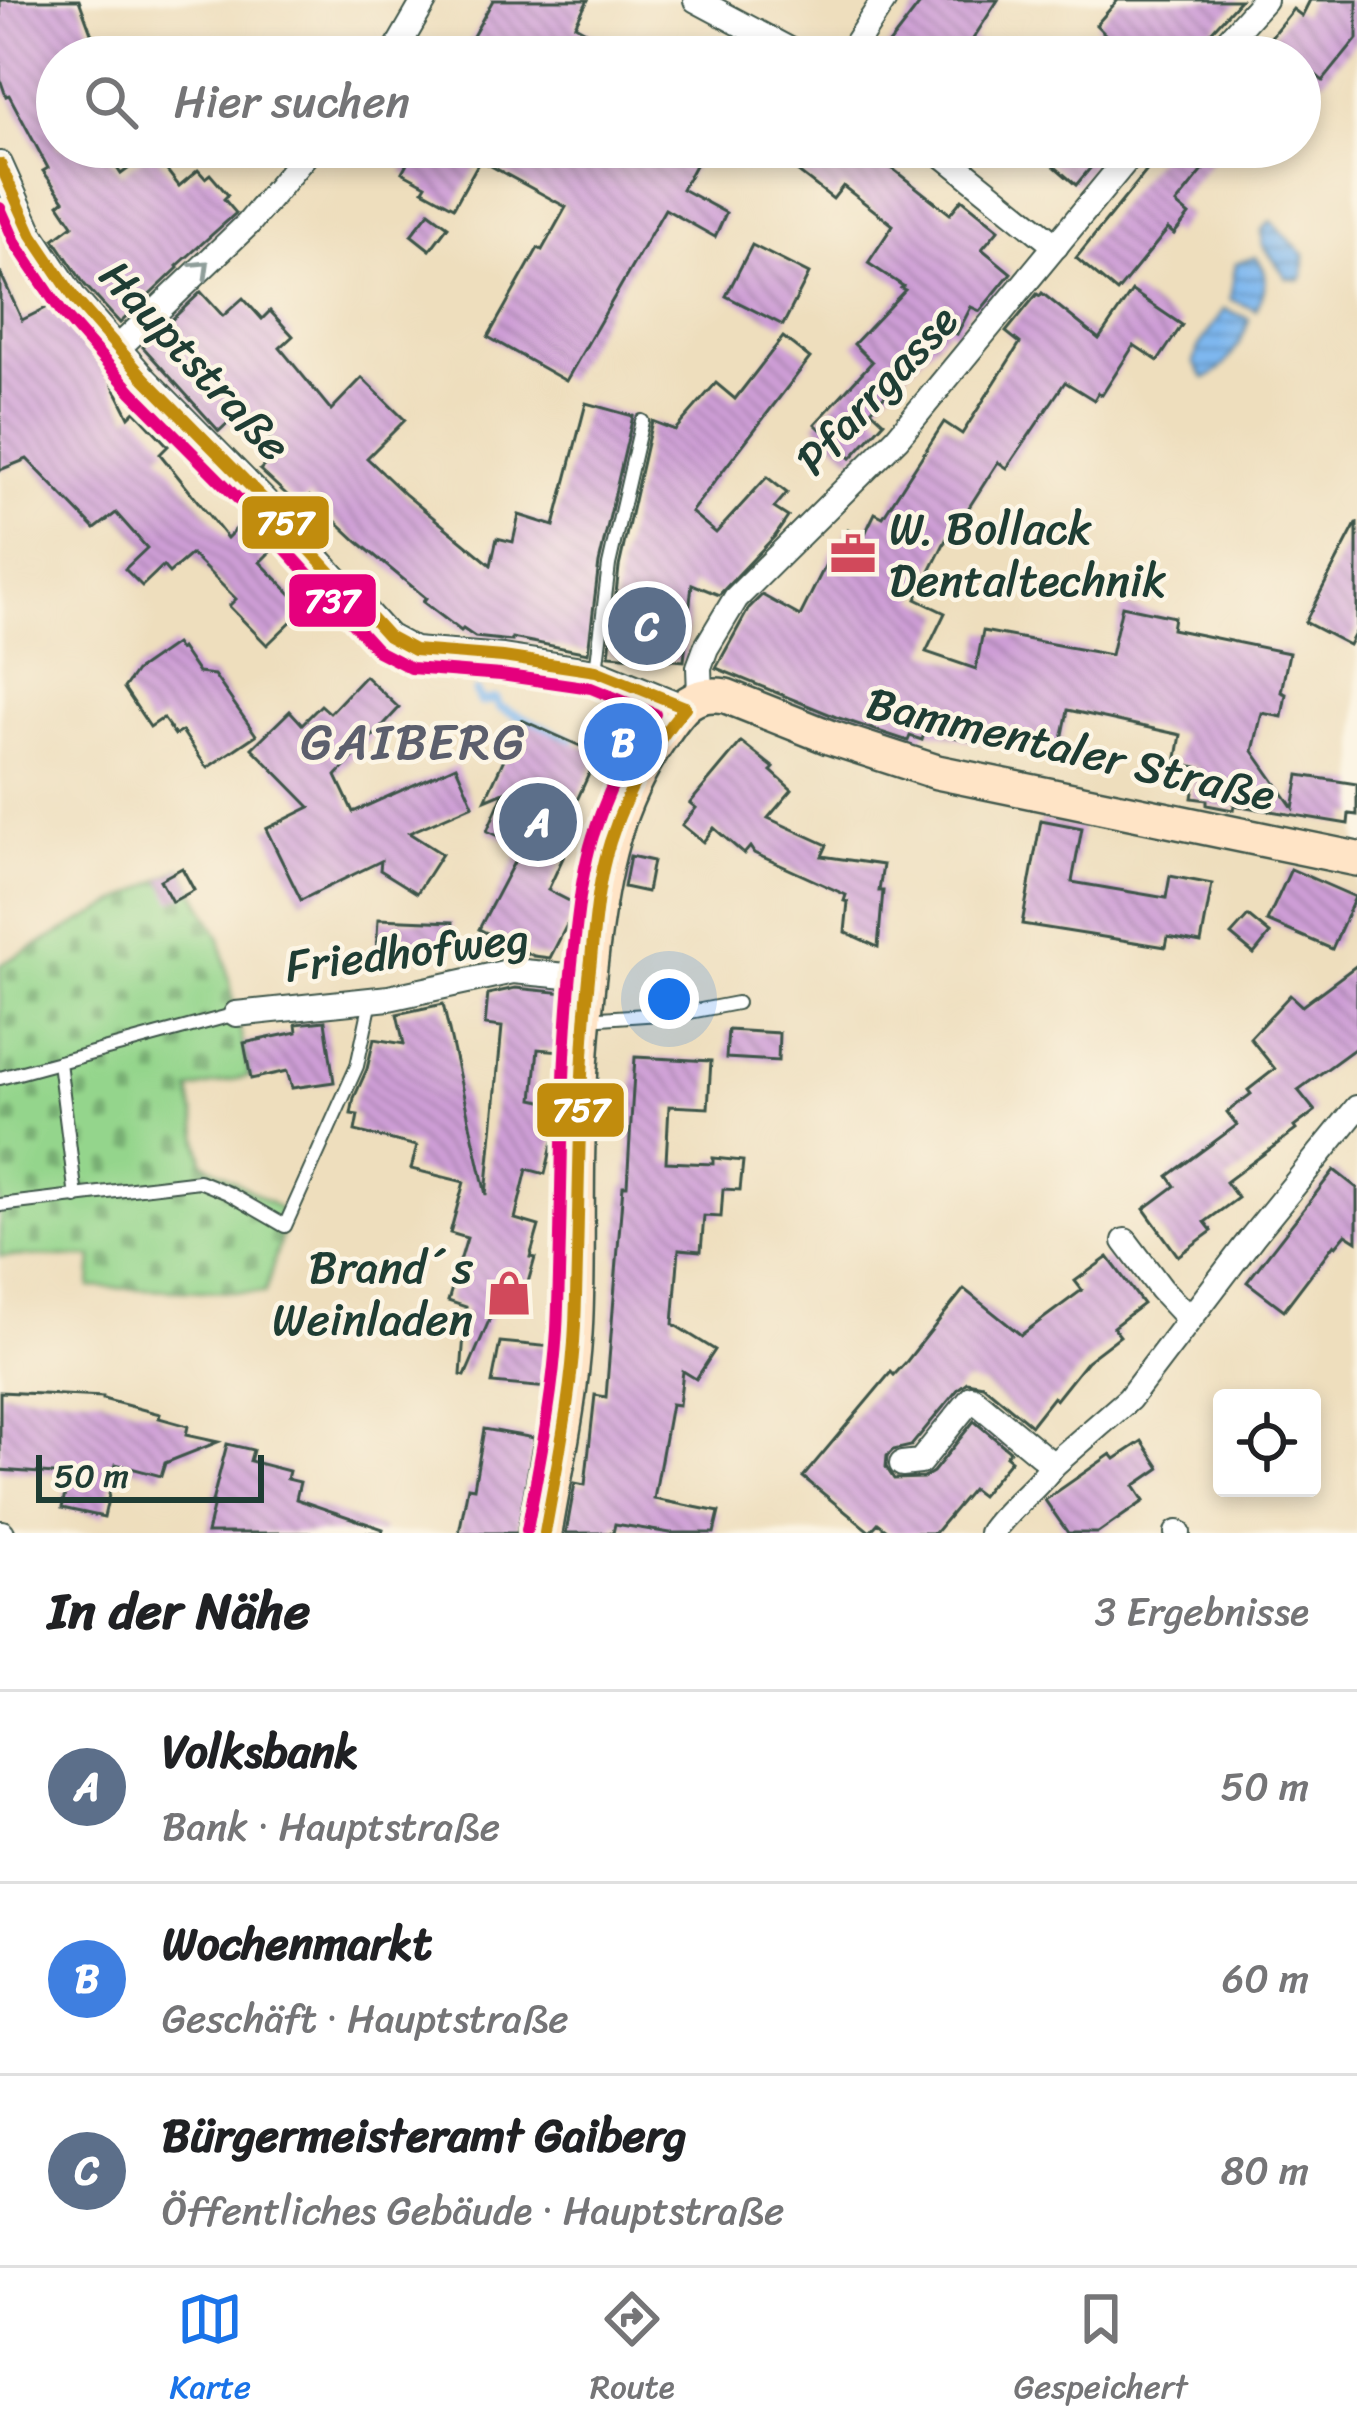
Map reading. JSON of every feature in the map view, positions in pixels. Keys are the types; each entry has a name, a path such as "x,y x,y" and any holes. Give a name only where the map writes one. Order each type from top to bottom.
{"main road":[{"name":"Bammentaler Straße","path":"693,701 708,693 736,699 829,737 937,772 1357,859"},
{"path":"545,1533 573,1372 578,1137 588,978 601,881 619,814 657,742 693,701"}],"street":[{"path":"404,36 425,0"},
{"path":"696,0 764,36"},
{"path":"861,36 884,0"},
{"path":"1232,36 1264,0"},
{"name":"Hauptstraße","path":"0,164 39,248 75,298 396,642 426,652 596,671 693,701"},
{"path":"118,349 248,224 295,168"},
{"path":"959,168 1056,246"},
{"name":"Pfarrgasse","path":"693,701 706,648 736,598 887,448 1120,168"},
{"name":"Friedhofweg","path":"236,1014 371,1001 503,972 588,978"},
{"path":"991,1533 1053,1465 1129,1399 1357,1108"},
{"path":"1125,1240 1189,1319"},
{"path":"902,1464 920,1462 973,1398 1053,1465"}],"lane":[{"path":"596,671 609,565 643,421"},
{"path":"0,1205 199,1181 284,1226 357,1066 371,1001"},
{"path":"585,1018 690,1012 737,1003"},
{"path":"0,1078 236,1014"},
{"path":"59,1062 76,1196"}],"green space":[{"path":"182,868 220,939 250,1076 190,1090 203,1162 282,1210 274,1225 283,1231 265,1293 90,1287 92,1257 0,1256 0,965"}],"water":[{"path":"1271,221 1304,255 1300,280 1287,278 1263,245 1262,230"},
{"path":"1256,257 1265,277 1256,310 1230,299 1236,263"},
{"path":"1224,309 1249,319 1233,354 1205,379 1194,363 1198,348"}],"building":[{"path":"0,0 79,0 92,36 36,36 36,146 0,79"},
{"path":"493,0 588,0 575,25 595,36 473,36"},
{"path":"923,0 998,0 975,36 895,36"},
{"path":"1118,0 1240,0 1207,36 1107,36 1096,25"},
{"path":"1310,0 1357,0 1357,39 1323,81 1321,36 1272,36 1293,9 1302,16"},
{"path":"117,168 121,174 129,168 165,168 179,186 198,170 205,178 210,174 236,213 120,323 85,285 54,239 73,225 59,204 64,200 43,171"},
{"path":"404,168 476,168 454,207 402,172"},
{"path":"495,168 694,168 682,189 726,213 715,237 665,209 566,381 488,337 566,207"},
{"path":"793,168 892,168 950,214 962,199 999,229 982,249 1011,273 980,311 971,307 957,334 948,330 871,410 884,422 851,458 815,424 872,362 854,344 905,290 868,263 893,225 843,186 833,199"},
{"path":"1056,168 1090,168 1076,185"},
{"path":"1149,168 1205,168 1176,204 1189,215 1174,234 1168,229 1117,292 1076,258"},
{"path":"429,212 448,226 430,250 411,235"},
{"path":"752,245 809,274 783,325 726,296"},
{"path":"0,272 22,320 59,305 92,344 129,417 135,411 168,446 160,454 227,538 243,522 271,551 260,562 305,608 267,645 229,606 236,599 191,554 169,573 163,566 142,586 125,569 147,548 116,513 95,529 27,459 0,470"},
{"path":"1132,291 1182,325 1158,361 1134,345 1094,400 1065,382 1007,468 998,462 966,512 961,510 916,599 945,613 926,652 976,669 983,631 1111,655 1122,606 1174,617 1172,629 1289,653 1281,692 1286,694 1282,717 1262,713 1253,751 1293,808 1299,775 1357,784 1357,815 1349,814 1348,824 1234,805 1233,810 1192,798 1197,767 1176,763 1181,735 1068,710 1058,759 925,731 922,740 910,736 908,741 716,668 749,608 762,595 800,616 834,548 838,550 848,530 863,538 875,513 883,517 944,422 962,434 1020,343 1006,332 1037,294 1042,293 1099,339"},
{"path":"201,292 223,316 243,298 262,319 270,311 293,336 280,348 331,410 362,378 405,420 367,458 491,565 497,538 513,542 519,515 554,526 586,403 633,416 599,563 588,653 461,631 309,496 299,506 260,470 279,450 244,408 219,431 143,347"},
{"path":"783,337 810,358 691,512 716,533 767,477 787,493 774,508 788,517 719,595 692,584 684,661 609,655 619,567 652,421 675,430 716,383 735,399"},
{"path":"1357,522 1357,630 1349,645 1305,622"},
{"path":"175,644 198,673 214,675 256,735 207,768 182,731 175,735 163,718 150,727 124,688 136,671"},
{"path":"365,676 399,708 336,776 353,812 456,766 473,805 409,833 442,854 417,893 380,870 381,861 301,900 266,829 310,807 252,748 290,711 302,724 321,705 330,713"},
{"path":"522,720 598,754 573,809 577,811 561,846 567,849 548,890 577,905 550,958 534,956 479,929 522,847 487,831 504,792 485,800"},
{"path":"741,742 774,768 771,771 792,790 768,818 827,845 822,856 883,865 878,947 845,932 846,895 750,847 744,854 714,828 703,842 682,825 696,808 690,803"},
{"path":"1041,820 1082,828 1072,882 1166,898 1170,876 1212,884 1201,943 1168,937 1166,947 1022,924"},
{"path":"630,856 653,861 647,892 624,887"},
{"path":"182,868 194,890 172,902 160,880"},
{"path":"1291,869 1355,897 1332,949 1267,921"},
{"path":"1248,916 1270,934 1254,954 1231,935"},
{"path":"378,919 453,922 451,955 376,955"},
{"path":"1357,965 1357,1047 1298,1090 1315,1111 1226,1182 1238,1198 1205,1222 1212,1231 1178,1256 1144,1209 1175,1186 1168,1176 1237,1125 1227,1112 1275,1069 1250,1038 1290,995 1302,1006"},
{"path":"515,988 566,993 561,1051 538,1049 533,1099 556,1104 549,1136 554,1137 545,1174 527,1169 515,1219 539,1226 521,1307 498,1300 465,1376 461,1375 466,1307 448,1301 467,1238 450,1233 464,1182 411,1169 417,1146 355,1131 358,1115 351,1114 374,1039 404,1044 397,1014 443,1004 486,1195 502,1027 485,1025 488,994"},
{"path":"325,1021 334,1082 292,1088 287,1071 251,1079 244,1043 297,1032 296,1024"},
{"path":"728,1030 779,1033 778,1061 726,1058"},
{"path":"635,1057 711,1061 708,1108 669,1106 666,1162 743,1161 740,1190 723,1189 721,1217 704,1216 701,1251 679,1249 673,1324 715,1350 696,1379 683,1371 679,1405 671,1404 654,1499 719,1512 714,1533 670,1533 615,1524 613,1533 566,1533 575,1483 585,1485 595,1395 606,1397"},
{"path":"1334,1170 1357,1188 1357,1241 1346,1234 1334,1244 1284,1310 1247,1282"},
{"path":"1108,1257 1143,1304 1113,1327 1120,1336 1087,1361 1031,1425 983,1385 967,1382 911,1446 887,1456 886,1467 894,1479 923,1478 974,1421 1010,1451 1006,1456 1011,1460 981,1496 972,1489 935,1533 891,1533 878,1523 870,1532 803,1477 964,1289 1021,1335 1082,1290 1075,1281"},
{"path":"500,1342 553,1347 548,1388 492,1383"},
{"path":"0,1392 103,1397 188,1426 186,1435 218,1442 165,1463 161,1476 116,1464 104,1517 62,1508 69,1475 0,1470"},
{"path":"484,1429 534,1438 517,1533 459,1533 468,1487 474,1488"},
{"path":"1142,1441 1160,1468 1134,1486 1144,1501 1098,1533 1068,1533 1045,1500 1111,1454 1115,1459"},
{"path":"227,1444 253,1450 250,1461 289,1471 287,1479 300,1482 296,1499 383,1529 382,1533 207,1533"}],"waterway":[{"path":"476,692 481,702 497,702"},
{"path":"499,707 571,741"}],"transit line":[{"name":"757","path":"0,164 32,235 75,299 388,636 414,650 596,671 685,707"},
{"name":"737","path":"0,208 16,244 61,311 378,651 411,668 591,688 655,714 605,804 580,895 565,1048 555,1355 527,1530"},
{"name":"757","path":"545,1533 573,1351 583,1050 600,885 616,823 632,788 685,707"}],"place":[{"name":"W. Bollack Dentaltechnik","path":"853,554"},
{"name":"Bürgermeisteramt Gaiberg","path":"647,626"},
{"name":"Wochenmarkt","path":"623,742"},
{"name":"Volksbank","path":"538,822"},
{"name":"Brand´s Weinladen","path":"509,1293"}],"district":[{"name":"GAIBERG","path":"414,741"}]}
